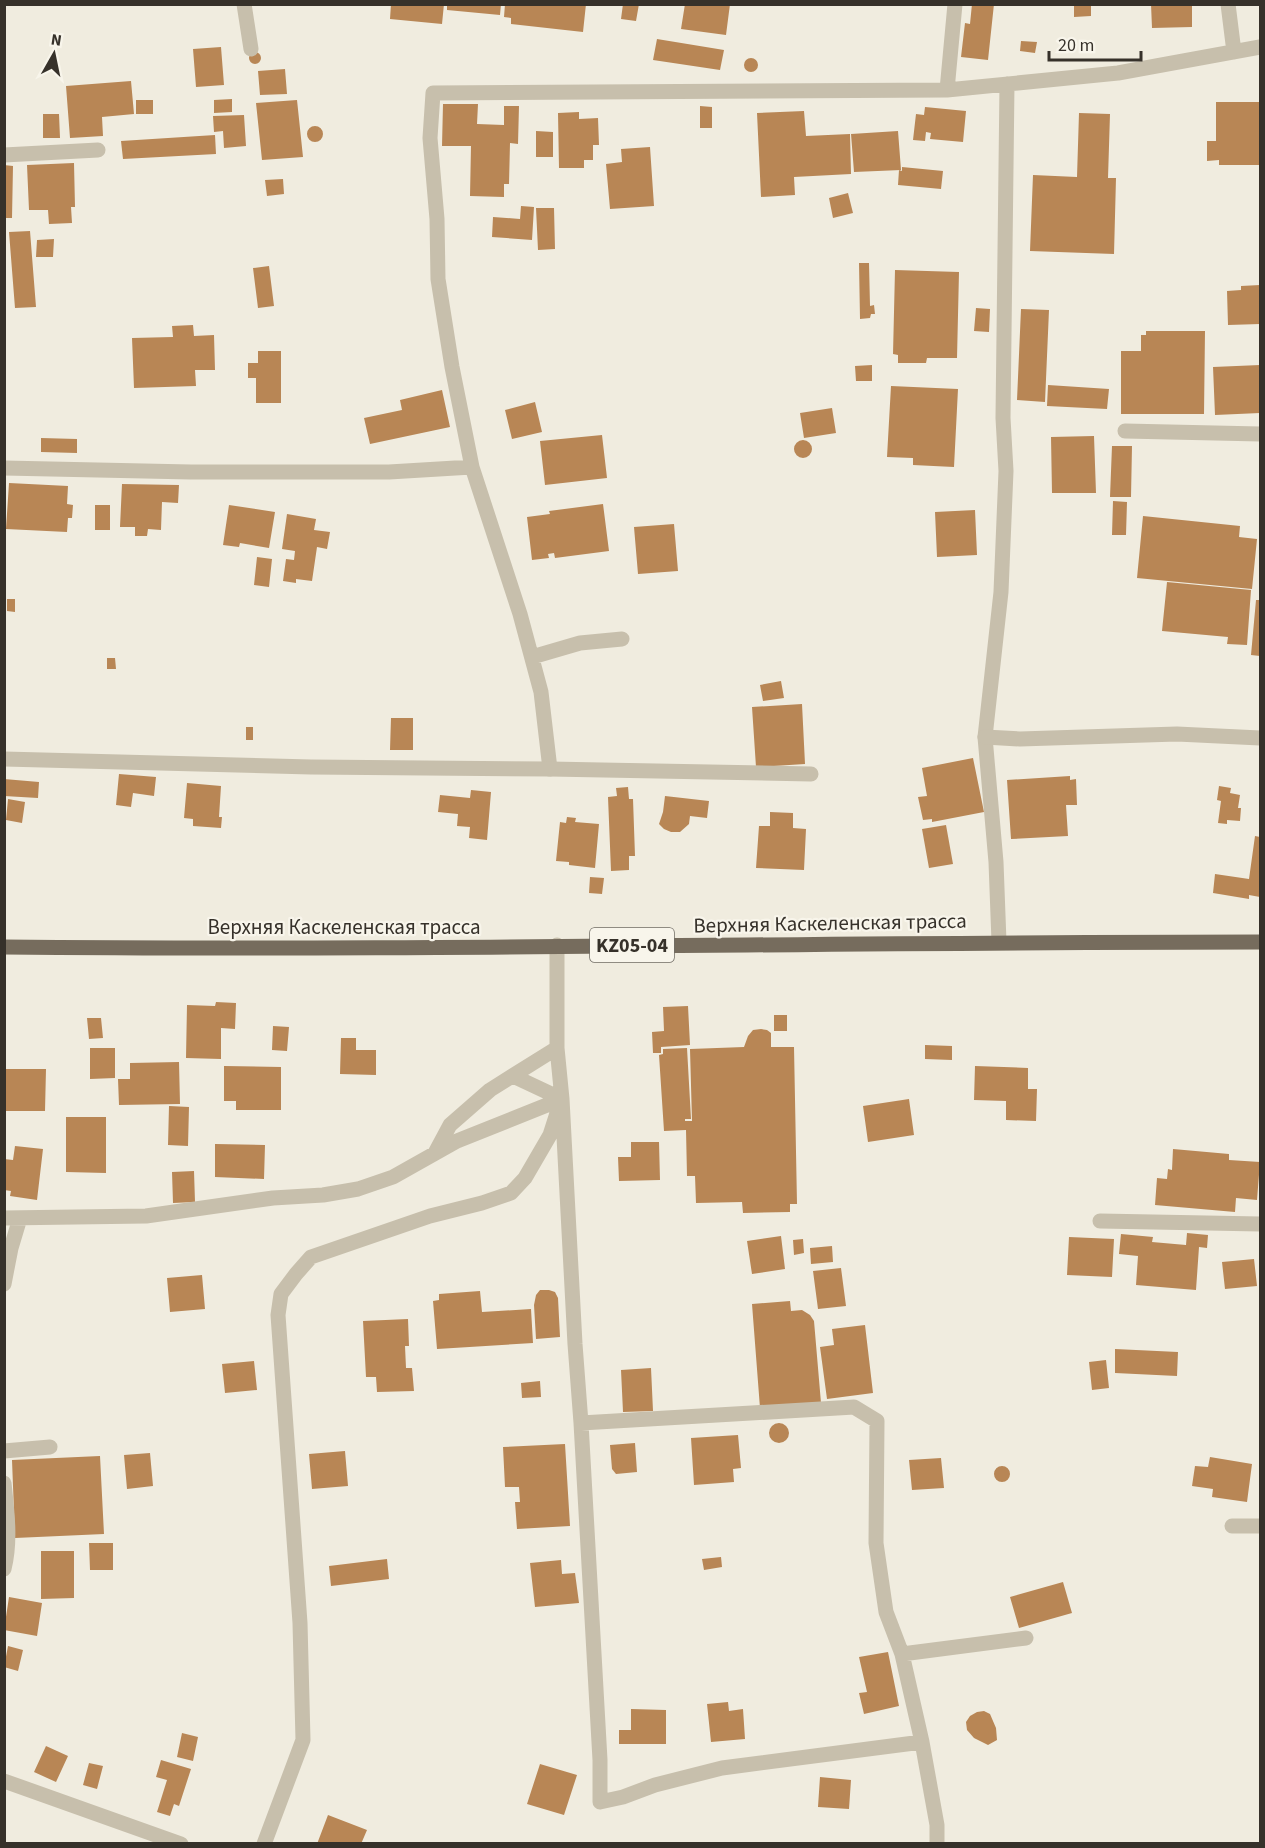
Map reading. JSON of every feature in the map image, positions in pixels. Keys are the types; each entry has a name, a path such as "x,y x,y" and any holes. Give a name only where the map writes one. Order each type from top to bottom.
{"main road":[{"name":"Верхняя Каскеленская трасса","path":"4,947 188,949 1260,942"}],"street":[{"path":"244,4 251,49"},
{"path":"947,90 955,4"},
{"path":"1228,4 1234,52"},
{"path":"550,769 541,692 520,614 472,467 452,367 438,279 437,219 430,138 433,93 947,90 1118,73 1260,47"},
{"path":"999,942 996,862 985,737 1001,591 1006,471 1003,418 1007,84"},
{"path":"4,155 98,150"},
{"path":"1125,431 1260,434"},
{"path":"4,468 191,472 389,472 472,467"},
{"path":"532,657 580,643 622,639"},
{"path":"985,737 1177,734 1260,738"},
{"path":"4,759 311,767 811,774"},
{"path":"557,945 557,1048 581,1423 600,1760 600,1802 722,1768 922,1742"},
{"path":"435,1153 450,1125 490,1090 557,1048"},
{"path":"513,1076 562,1099"},
{"path":"4,1284 11,1248 12,1218 146,1216 273,1198 323,1195 358,1189 393,1177 457,1141 562,1099"},
{"path":"264,1844 303,1740 300,1623 278,1315 281,1294 311,1257 430,1216 482,1203 510,1193 525,1178 550,1136 562,1099"},
{"path":"1100,1221 1260,1224"},
{"path":"581,1423 854,1407 877,1421 876,1543 886,1612 902,1654 922,1742 937,1825 936,1844"},
{"path":"4,1451 50,1447"},
{"path":"4,1483 8,1520 8,1556 4,1569"},
{"path":"1232,1526 1260,1526"},
{"path":"902,1654 1026,1638"},
{"path":"4,1781 180,1844"}],"building":[{"path":"391,4 444,4 442,24 390,19"},
{"path":"447,4 501,4 500,15 447,10"},
{"path":"505,4 586,4 583,32 511,24 511,18 504,17"},
{"path":"623,4 639,4 636,21 621,19"},
{"path":"685,4 730,4 726,35 681,29"},
{"path":"972,4 994,4 988,60 961,57 965,23 970,24"},
{"path":"1074,4 1091,4 1091,16 1074,17"},
{"path":"1151,4 1192,4 1192,27 1152,28"},
{"path":"657,39 724,50 720,70 653,60"},
{"path":"1021,41 1037,42 1035,53 1020,51"},
{"path":"221,47 224,85 196,87 193,49"},
{"path":"257,52 260,53 260,63 253,64 250,63 249,56 250,53"},
{"path":"748,58 754,58 758,65 754,72 748,72 744,68 744,62"},
{"path":"285,69 287,94 260,95 258,71"},
{"path":"131,81 134,114 102,117 103,136 70,138 66,86"},
{"path":"232,99 232,112 214,113 214,100"},
{"path":"136,100 153,100 153,114 136,114"},
{"path":"297,100 303,157 262,160 256,103"},
{"path":"1216,102 1260,102 1260,165 1219,165 1219,160 1207,161 1207,141 1216,141"},
{"path":"443,104 478,104 477,124 504,125 504,106 519,106 518,144 510,143 509,184 504,184 504,197 470,196 471,146 442,146"},
{"path":"700,106 712,107 712,128 700,128"},
{"path":"925,107 966,111 963,142 930,139 931,133 926,132 925,141 913,140 916,114 924,115"},
{"path":"804,111 806,136 850,134 851,174 794,177 795,195 761,197 757,113"},
{"path":"579,112 579,119 598,118 599,145 593,145 593,160 584,160 584,168 559,168 558,113"},
{"path":"1079,113 1110,114 1108,178 1116,178 1114,254 1030,251 1033,175 1077,177"},
{"path":"43,114 59,114 60,138 43,138"},
{"path":"244,115 246,146 224,148 223,131 214,132 213,116"},
{"path":"315,126 323,134 315,142 307,134"},
{"path":"536,131 553,132 553,157 536,157"},
{"path":"898,131 901,170 854,172 851,134"},
{"path":"215,135 216,154 123,159 121,141"},
{"path":"650,147 654,206 610,209 606,164 622,162 621,149"},
{"path":"74,163 75,207 71,207 72,223 49,224 48,210 29,210 27,165"},
{"path":"4,165 13,166 12,218 4,218"},
{"path":"902,167 943,171 941,189 898,185 899,170 902,171"},
{"path":"283,179 284,194 267,196 265,180"},
{"path":"848,193 853,213 833,218 829,198"},
{"path":"521,206 534,207 532,240 492,237 493,217 520,219"},
{"path":"536,208 554,208 555,249 538,250"},
{"path":"30,231 36,307 15,308 9,232"},
{"path":"54,239 53,257 36,257 37,240"},
{"path":"859,263 869,263 870,306 874,305 875,314 871,314 870,318 860,319"},
{"path":"269,266 274,306 258,308 253,268"},
{"path":"895,270 959,272 957,358 927,358 926,363 898,363 898,355 893,354"},
{"path":"1260,285 1260,324 1228,325 1227,291 1241,290 1241,286"},
{"path":"976,308 990,309 989,332 974,331"},
{"path":"1021,309 1049,310 1045,402 1017,400"},
{"path":"193,325 194,336 214,335 215,370 195,370 196,386 134,388 132,338 173,337 172,326"},
{"path":"1146,331 1205,331 1204,414 1121,414 1121,351 1141,351 1141,335 1146,335"},
{"path":"258,351 281,351 281,403 256,403 256,378 248,378 248,363 258,363"},
{"path":"872,365 872,381 856,381 855,366"},
{"path":"1260,365 1260,413 1215,415 1213,367"},
{"path":"1048,385 1109,389 1107,409 1047,406"},
{"path":"891,386 958,389 954,467 913,465 913,458 887,457"},
{"path":"442,390 450,427 370,444 364,418 402,410 400,400"},
{"path":"535,402 542,432 512,439 505,410"},
{"path":"832,408 836,433 804,438 800,413"},
{"path":"602,435 607,478 545,485 540,441"},
{"path":"1094,436 1096,493 1052,493 1051,437"},
{"path":"41,438 77,439 77,453 41,452"},
{"path":"803,440 809,443 812,449 809,455 803,458 797,455 794,449 797,443"},
{"path":"1112,446 1132,446 1131,497 1110,497"},
{"path":"9,483 68,486 67,504 73,505 72,518 68,518 67,532 6,529"},
{"path":"122,484 179,485 178,503 162,502 161,530 148,529 147,536 135,536 135,527 120,527"},
{"path":"1113,501 1127,502 1126,535 1112,535"},
{"path":"603,504 609,551 555,558 554,553 548,554 549,558 532,560 527,517 550,514 549,511"},
{"path":"95,505 110,505 110,530 95,530"},
{"path":"229,505 275,512 269,548 240,543 239,547 223,545"},
{"path":"975,510 977,555 937,557 935,512"},
{"path":"287,514 316,519 314,530 330,532 327,549 317,547 312,581 296,579 296,583 283,581 286,559 294,560 295,551 282,549"},
{"path":"1143,516 1240,526 1239,537 1257,539 1252,589 1137,578"},
{"path":"674,524 678,571 638,574 634,527"},
{"path":"257,557 272,559 269,587 254,585"},
{"path":"1167,582 1251,590 1247,645 1227,644 1228,637 1162,631"},
{"path":"7,599 15,599 15,612 7,611"},
{"path":"1256,600 1260,600 1260,656 1251,655"},
{"path":"107,658 115,658 116,669 107,669"},
{"path":"781,681 784,698 763,701 760,685"},
{"path":"802,704 805,764 756,767 752,707"},
{"path":"391,718 413,718 413,750 390,750"},
{"path":"246,727 253,727 253,740 246,740"},
{"path":"973,758 984,812 932,822 932,819 923,820 918,797 927,796 922,768"},
{"path":"119,774 156,777 154,796 133,793 131,807 116,805"},
{"path":"1070,776 1070,780 1076,779 1077,805 1066,805 1068,836 1011,839 1007,780"},
{"path":"4,779 39,782 38,798 4,796"},
{"path":"187,783 221,786 219,817 222,817 221,828 193,826 193,819 184,818"},
{"path":"1219,786 1231,788 1230,793 1240,795 1238,808 1241,808 1240,821 1227,820 1227,824 1218,823 1221,801 1217,800"},
{"path":"628,787 629,799 633,799 635,856 629,856 629,870 611,871 608,797 617,796 616,788"},
{"path":"471,790 491,792 487,840 469,838 470,827 457,826 458,814 438,812 440,795 470,798"},
{"path":"665,796 709,801 707,818 690,816 689,824 680,832 664,829 659,824"},
{"path":"8,799 25,802 22,823 6,820"},
{"path":"770,812 793,813 793,828 806,829 804,870 756,868 759,826 770,826"},
{"path":"567,817 576,818 575,822 599,824 595,868 556,861 560,822 566,823"},
{"path":"946,825 953,864 929,868 922,829"},
{"path":"1255,836 1260,837 1260,897 1249,895 1249,899 1213,893 1215,874 1249,879"},
{"path":"590,877 604,878 602,894 589,893"},
{"path":"216,1002 236,1003 235,1029 221,1028 221,1059 186,1058 187,1005 215,1006"},
{"path":"688,1006 690,1045 661,1047 661,1053 653,1053 652,1032 664,1031 663,1007"},
{"path":"774,1015 787,1015 787,1031 774,1031"},
{"path":"87,1018 101,1018 103,1038 89,1039"},
{"path":"273,1026 289,1027 287,1051 272,1050"},
{"path":"761,1029 771,1033 771,1047 794,1047 797,1204 790,1204 790,1212 743,1213 742,1202 696,1203 695,1176 687,1176 686,1130 664,1131 659,1055 663,1054 663,1049 687,1048 691,1119 685,1119 685,1121 692,1121 690,1049 744,1047 753,1030"},
{"path":"341,1038 356,1038 356,1050 376,1050 376,1075 340,1074"},
{"path":"925,1045 952,1046 952,1060 925,1059"},
{"path":"90,1048 115,1048 115,1078 90,1079"},
{"path":"179,1062 180,1104 119,1105 118,1079 130,1079 130,1063"},
{"path":"224,1066 281,1067 281,1110 236,1110 236,1101 224,1101"},
{"path":"975,1066 1028,1068 1028,1089 1037,1089 1036,1121 1006,1120 1006,1101 974,1100"},
{"path":"5,1069 46,1069 45,1111 5,1111"},
{"path":"909,1099 914,1135 868,1142 863,1106"},
{"path":"169,1106 189,1107 188,1146 168,1145"},
{"path":"66,1117 106,1117 106,1173 66,1172"},
{"path":"631,1142 659,1142 660,1180 619,1181 618,1157 631,1157"},
{"path":"215,1144 265,1145 264,1179 215,1177"},
{"path":"15,1146 43,1149 37,1200 10,1196 11,1191 4,1190 4,1159 13,1160"},
{"path":"1173,1149 1229,1154 1229,1160 1260,1162 1257,1200 1236,1198 1235,1212 1155,1205 1157,1178 1167,1179 1168,1169 1172,1170"},
{"path":"194,1171 195,1202 173,1203 172,1172"},
{"path":"1187,1233 1208,1235 1207,1248 1199,1247 1196,1290 1136,1285 1138,1256 1119,1254 1121,1234 1153,1237 1152,1242 1186,1245"},
{"path":"781,1236 785,1269 752,1274 747,1241"},
{"path":"1069,1237 1114,1239 1112,1277 1067,1275"},
{"path":"803,1239 804,1253 794,1255 793,1240"},
{"path":"832,1246 833,1262 811,1264 810,1248"},
{"path":"1254,1259 1257,1286 1225,1289 1222,1262"},
{"path":"841,1268 846,1306 818,1309 813,1271"},
{"path":"202,1275 205,1309 170,1312 167,1278"},
{"path":"540,1290 555,1292 558,1298 560,1337 536,1339 534,1305 536,1295"},
{"path":"480,1291 482,1312 531,1309 533,1343 437,1349 433,1301 439,1300 439,1294"},
{"path":"790,1301 791,1311 802,1310 814,1321 821,1403 760,1408 752,1304"},
{"path":"408,1319 409,1346 405,1346 406,1368 412,1368 414,1391 377,1392 376,1377 366,1377 363,1321"},
{"path":"865,1325 873,1393 827,1399 820,1347 834,1345 832,1329"},
{"path":"1115,1349 1178,1352 1177,1376 1115,1373"},
{"path":"1106,1360 1109,1388 1092,1390 1089,1362"},
{"path":"254,1361 257,1390 225,1393 222,1364"},
{"path":"651,1368 653,1411 623,1412 621,1370"},
{"path":"540,1381 541,1397 522,1398 521,1383"},
{"path":"775,1423 783,1423 789,1429 789,1437 783,1443 775,1443 769,1437 769,1429"},
{"path":"738,1435 741,1468 733,1469 734,1482 694,1485 691,1438"},
{"path":"635,1443 637,1472 616,1474 612,1469 610,1445"},
{"path":"565,1444 570,1526 517,1529 515,1502 520,1502 519,1487 505,1487 503,1447"},
{"path":"345,1451 348,1486 312,1489 309,1454"},
{"path":"150,1453 153,1486 127,1489 124,1455"},
{"path":"100,1456 104,1534 15,1538 12,1460"},
{"path":"1210,1457 1252,1464 1247,1502 1212,1497 1213,1489 1192,1486 1195,1466 1208,1467"},
{"path":"941,1458 944,1488 912,1490 909,1460"},
{"path":"999,1466 1005,1466 1010,1474 1008,1480 999,1482 994,1477 994,1471"},
{"path":"89,1543 113,1543 113,1570 90,1570"},
{"path":"41,1551 74,1551 74,1598 41,1599"},
{"path":"721,1557 722,1567 704,1570 702,1559"},
{"path":"387,1559 389,1579 331,1586 329,1566"},
{"path":"561,1560 562,1574 575,1573 579,1603 535,1607 530,1563"},
{"path":"1063,1582 1072,1613 1019,1628 1010,1597"},
{"path":"9,1597 42,1603 37,1636 4,1630"},
{"path":"8,1646 23,1650 18,1671 4,1667"},
{"path":"888,1652 899,1706 864,1714 859,1693 867,1692 859,1657"},
{"path":"728,1702 729,1711 743,1709 745,1739 711,1742 707,1704"},
{"path":"631,1709 666,1710 666,1744 619,1744 619,1730 631,1730"},
{"path":"984,1711 990,1714 996,1728 997,1740 988,1745 974,1738 967,1730 966,1722 970,1716"},
{"path":"182,1733 198,1737 193,1761 177,1757"},
{"path":"46,1746 68,1756 56,1782 34,1772"},
{"path":"161,1760 191,1769 179,1806 174,1804 170,1816 157,1812 167,1780 156,1777"},
{"path":"89,1763 103,1766 97,1789 83,1785"},
{"path":"540,1764 577,1775 564,1815 527,1804"},
{"path":"820,1777 851,1780 849,1809 818,1807"},
{"path":"328,1815 367,1830 361,1844 317,1844"}]}
